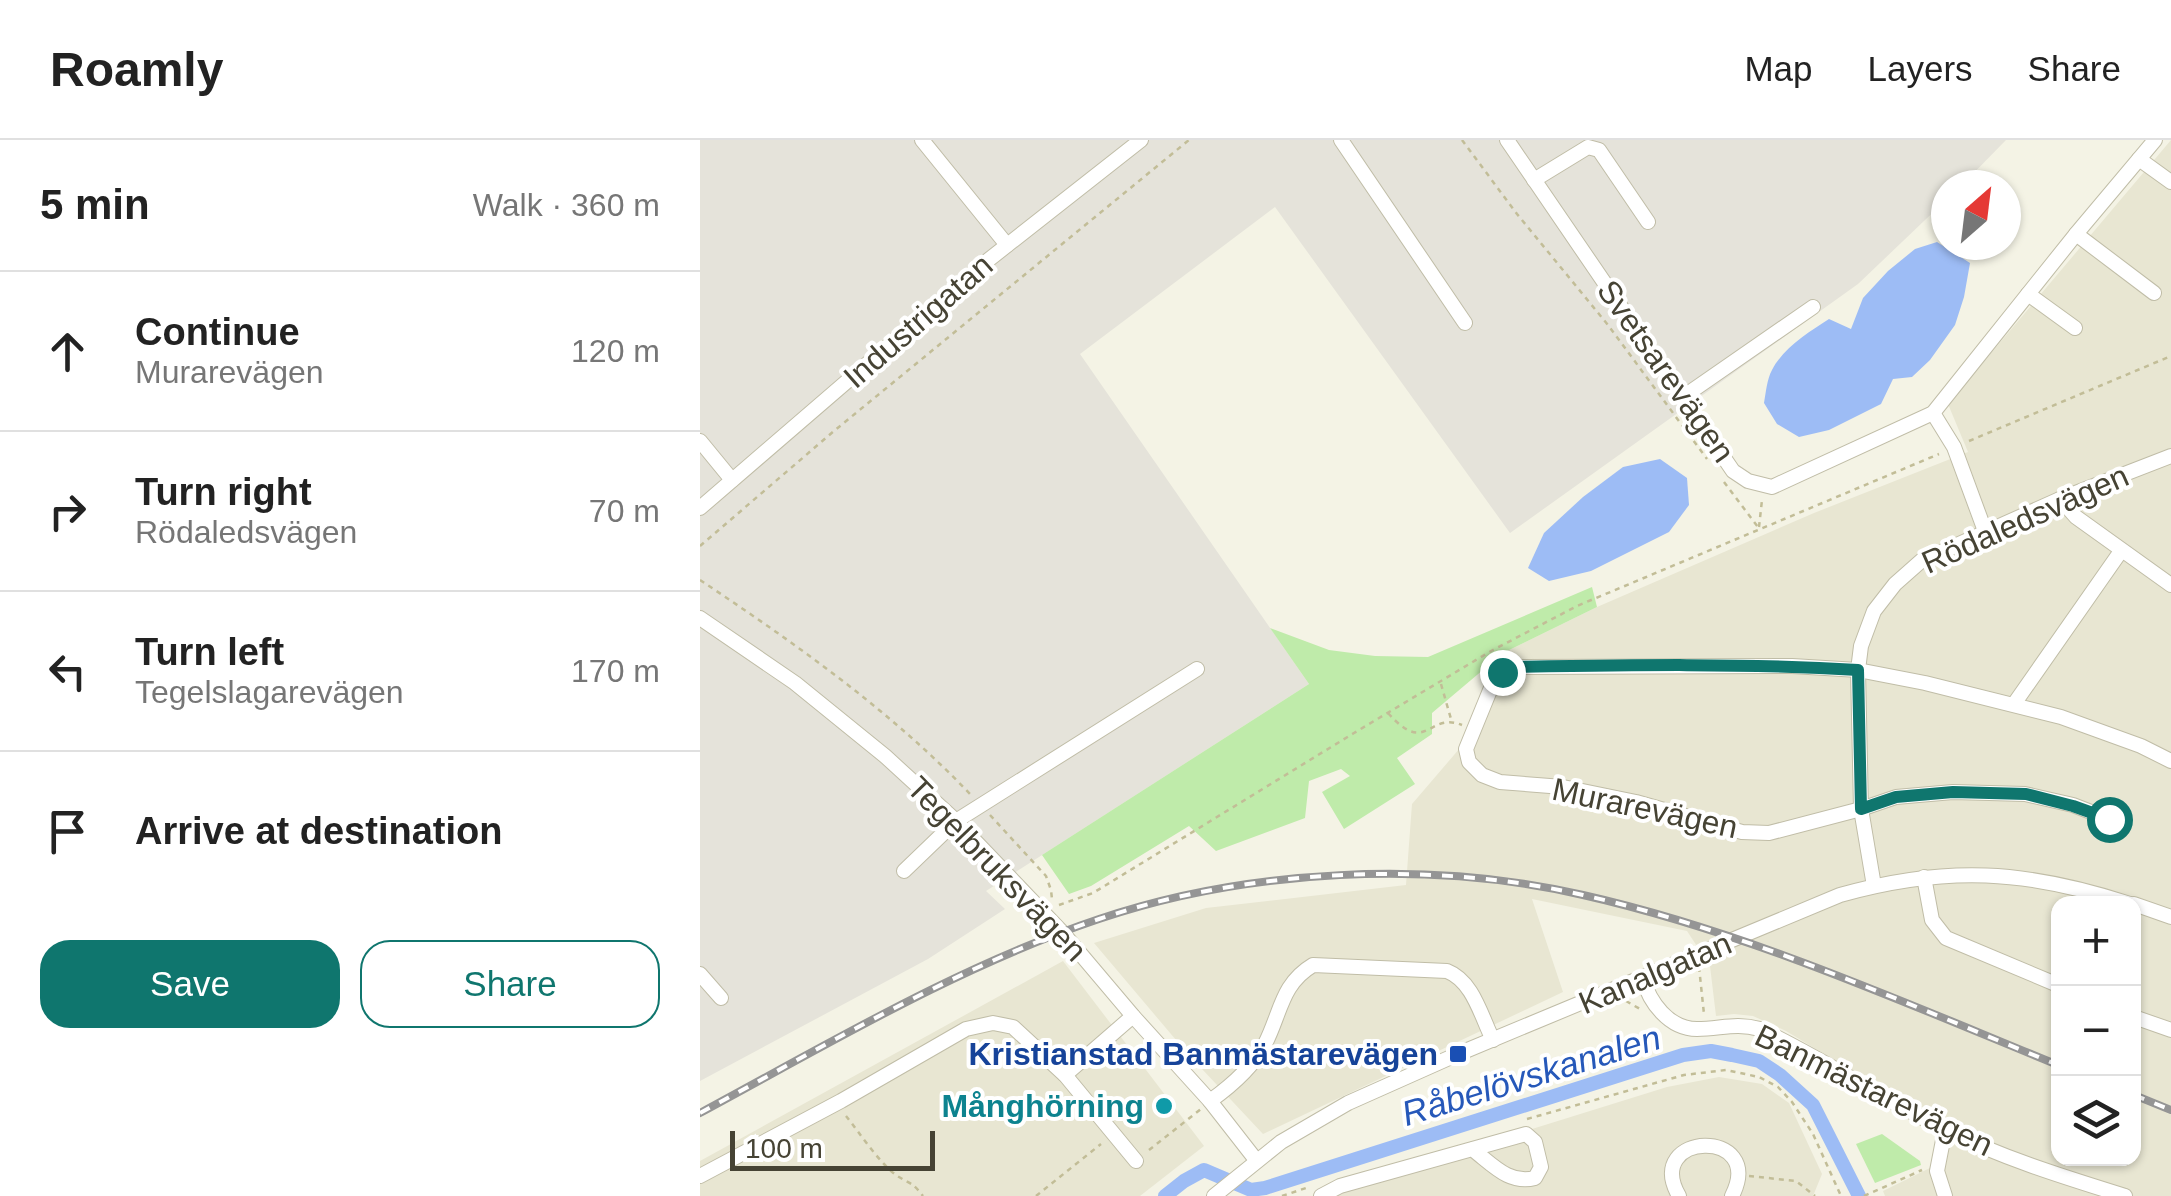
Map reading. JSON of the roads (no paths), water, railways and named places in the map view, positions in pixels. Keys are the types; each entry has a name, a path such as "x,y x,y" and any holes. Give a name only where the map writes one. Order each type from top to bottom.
{"street":[{"path":"922,140 1007,245"},
{"name":"Industrigatan","path":"700,508 1007,245 1140,140"},
{"path":"1342,140 1465,322"},
{"name":"Svetsarevägen","path":"1507,140 1733,471 1748,481 1772,487 1934,413"},
{"path":"1984,532 1954,447 1934,413 2156,140"},
{"path":"1534,180 1588,147 1594,148 1648,222"},
{"path":"2139,159 2171,182"},
{"path":"2076,234 2154,293"},
{"path":"2028,294 2075,328"},
{"path":"1683,397 1814,307"},
{"path":"700,441 732,480"},
{"name":"Rödaledsvägen","path":"1874,886 1861,809 1858,670 1861,646 1874,611 1894,584 1921,561 2060,499 2171,456"},
{"path":"2060,499 2076,518 2171,584"},
{"path":"2014,704 2121,550"},
{"name":"Tegelbruksvägen","path":"700,618 795,683 885,756 956,822 1062,932 1256,1160"},
{"name":"Murarevägen","path":"1858,670 1756,666 1515,667 1502,672 1493,683 1466,748 1469,762 1482,775 1500,782 1564,787 1636,802 1742,832 1770,833 1896,797 1953,792 2026,794 2109,819"},
{"path":"904,871 956,822 1197,668"},
{"path":"1858,670 2061,716 2171,761"},
{"path":"1924,876 1932,920 1946,938 2051,983"},
{"name":"Kanalgatan","path":"1218,1193 1292,1134 1348,1102 1800,910 1874,886 1924,876 2022,876 2106,896"},
{"name":"Kanalgatan","path":"2141,907 2171,916"},
{"path":"1206,1104 1253,1062 1265,1045 1290,986 1298,974 1314,965 1447,971 1458,975 1468,986 1493,1040"},
{"path":"700,974 721,998"},
{"name":"Banmästarevägen","path":"1642,978 1653,1003 1678,1024 1698,1029 1740,1024 1760,1029 1945,1130 2048,1172 2126,1196"},
{"path":"1066,1075 1133,1016"},
{"path":"2141,1019 2171,1030"},
{"path":"700,1176 966,1030 993,1023 1013,1027 1066,1075 1136,1161"},
{"path":"1945,1130 1937,1171 1945,1196"},
{"path":"1316,1191 1526,1134 1536,1142 1542,1167 1535,1178 1522,1182 1505,1175 1472,1149"},
{"path":"1678,1196 1673,1184 1674,1168 1682,1154 1696,1146 1712,1145 1733,1160 1738,1175 1732,1196"}],"water":[{"path":"1931,244 1931,260 1970,263 1955,325 1930,360 1912,377 1893,379 1881,404 1829,430 1799,437 1777,424 1764,403 1770,374 1783,354 1829,319 1851,329 1863,298 1915,249"},
{"path":"1660,459 1687,478 1689,505 1669,532 1591,571 1549,581 1528,568 1544,533 1583,497 1623,467"}],"waterway":[{"name":"Råbelövskanalen","path":"1165,1196 1204,1170 1251,1190 1265,1188 1683,1055 1711,1051 1759,1061 1813,1105 1859,1196"}],"railway":[{"path":"700,1113 896,1007 1047,938 1156,902 1216,889 1340,875 1464,877 1525,884 1644,910 1824,970 2051,1062"},
{"path":"2141,1098 2171,1110"}],"place":[{"name":"Kristianstad Banmästarevägen","path":"1458,1054"},
{"name":"Månghörning","path":"1164,1106"}]}
